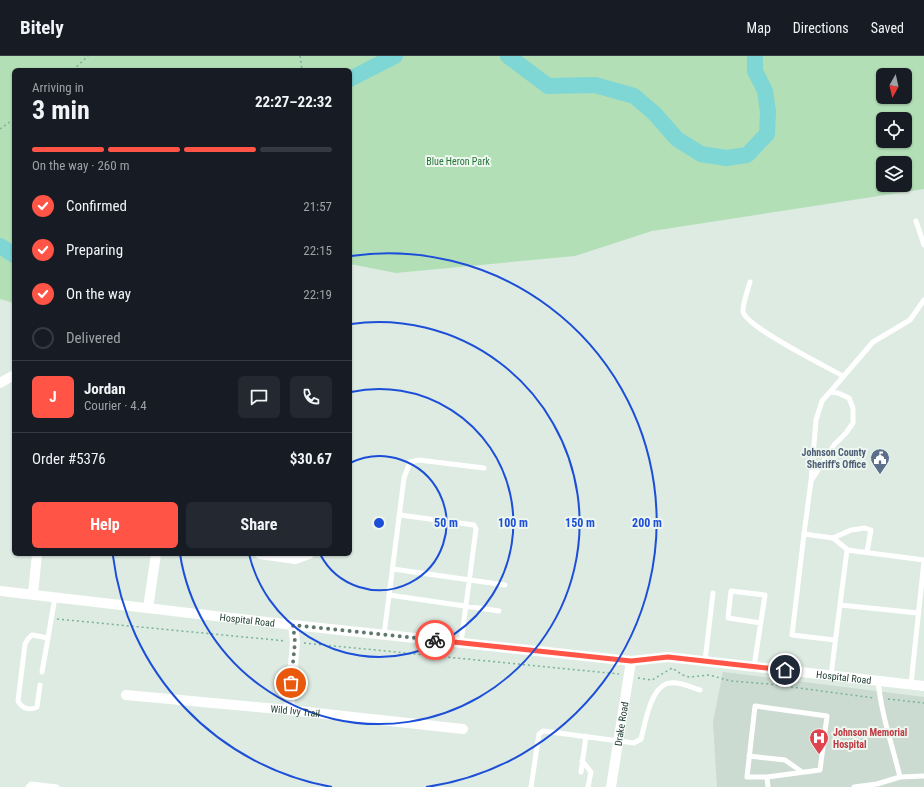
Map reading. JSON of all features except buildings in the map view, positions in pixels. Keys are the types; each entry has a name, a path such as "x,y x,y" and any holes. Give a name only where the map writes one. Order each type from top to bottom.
{"street":[{"path":"0,383 12,377"},
{"path":"33,594 37,556"},
{"path":"148,608 156,556"},
{"path":"274,556 295,559 303,556"},
{"name":"Hospital Road","path":"0,591 293,625 631,661 668,657 924,686"},
{"path":"289,710 295,642 293,625"},
{"name":"Drake Road","path":"610,787 631,661"},
{"name":"Wild Ivy Trail","path":"126,695 289,710 463,729"}],"lane":[{"path":"916,221 924,244"},
{"path":"750,282 742,310 746,318 764,332 843,376"},
{"path":"835,640 792,635 816,420 822,400 873,342 910,320 924,300"},
{"path":"810,481 834,445 846,433 853,423 853,408 849,398 838,393 830,392"},
{"path":"384,635 404,478 410,462 419,460 484,468"},
{"path":"400,515 474,525 476,529 461,643"},
{"path":"804,534 834,538 851,530 864,528 871,530 867,552"},
{"path":"834,538 848,550 924,560 911,684"},
{"path":"831,675 848,550"},
{"path":"393,569 505,585"},
{"path":"754,667 761,623 765,596 731,591 728,618 761,623"},
{"path":"704,661 713,593"},
{"path":"389,595 499,611"},
{"path":"42,672 55,597"},
{"path":"840,605 918,613"},
{"path":"40,685 37,707 33,709 21,707 18,701 25,644 32,635 48,638"},
{"path":"878,680 884,719 900,777"},
{"path":"531,787 539,734 543,731 634,743 641,739 652,701 657,691 667,684 680,684 700,690"},
{"path":"755,706 828,716 820,770 767,777 746,778 749,756 755,706"},
{"path":"581,772 586,736"},
{"path":"749,756 785,760 802,772"},
{"path":"582,761 590,772 588,787"},
{"path":"854,787 877,784 900,777 924,776"},
{"path":"767,777 768,787"},
{"path":"28,787 31,784 57,787"}],"path":[{"path":"75,68 88,56"},
{"path":"300,56 302,68"},
{"path":"0,129 12,120"},
{"path":"52,618 628,675 652,680 672,668 689,677 709,675 731,681 924,703"}],"shaded area":[{"name":"Johnson Memorial Hospital","path":"723,672 924,697 924,787 717,787 713,722"}],"green space":[{"name":"Blue Heron Park","path":"0,56 924,56 924,189 912,191 912,156 876,156 876,192 905,192 652,231 575,256 396,273 352,264 352,68 12,68 12,302 0,299"}],"waterway":[{"path":"352,78 395,56"},
{"path":"508,56 548,86 595,85 634,96 654,113 677,139 701,154 726,158 747,155 767,134 768,112 765,91 755,71 755,56"},
{"path":"0,246 12,254"}],"way so far":[{"path":"291,683 295,642 293,625 435,640"}],"place":[{"name":"Johnson County Sheriff's Office","path":"880,475"},
{"name":"Johnson Memorial Hospital","path":"819,755"}],"route":[{"path":"435,640 631,661 668,657 785,670"}]}
